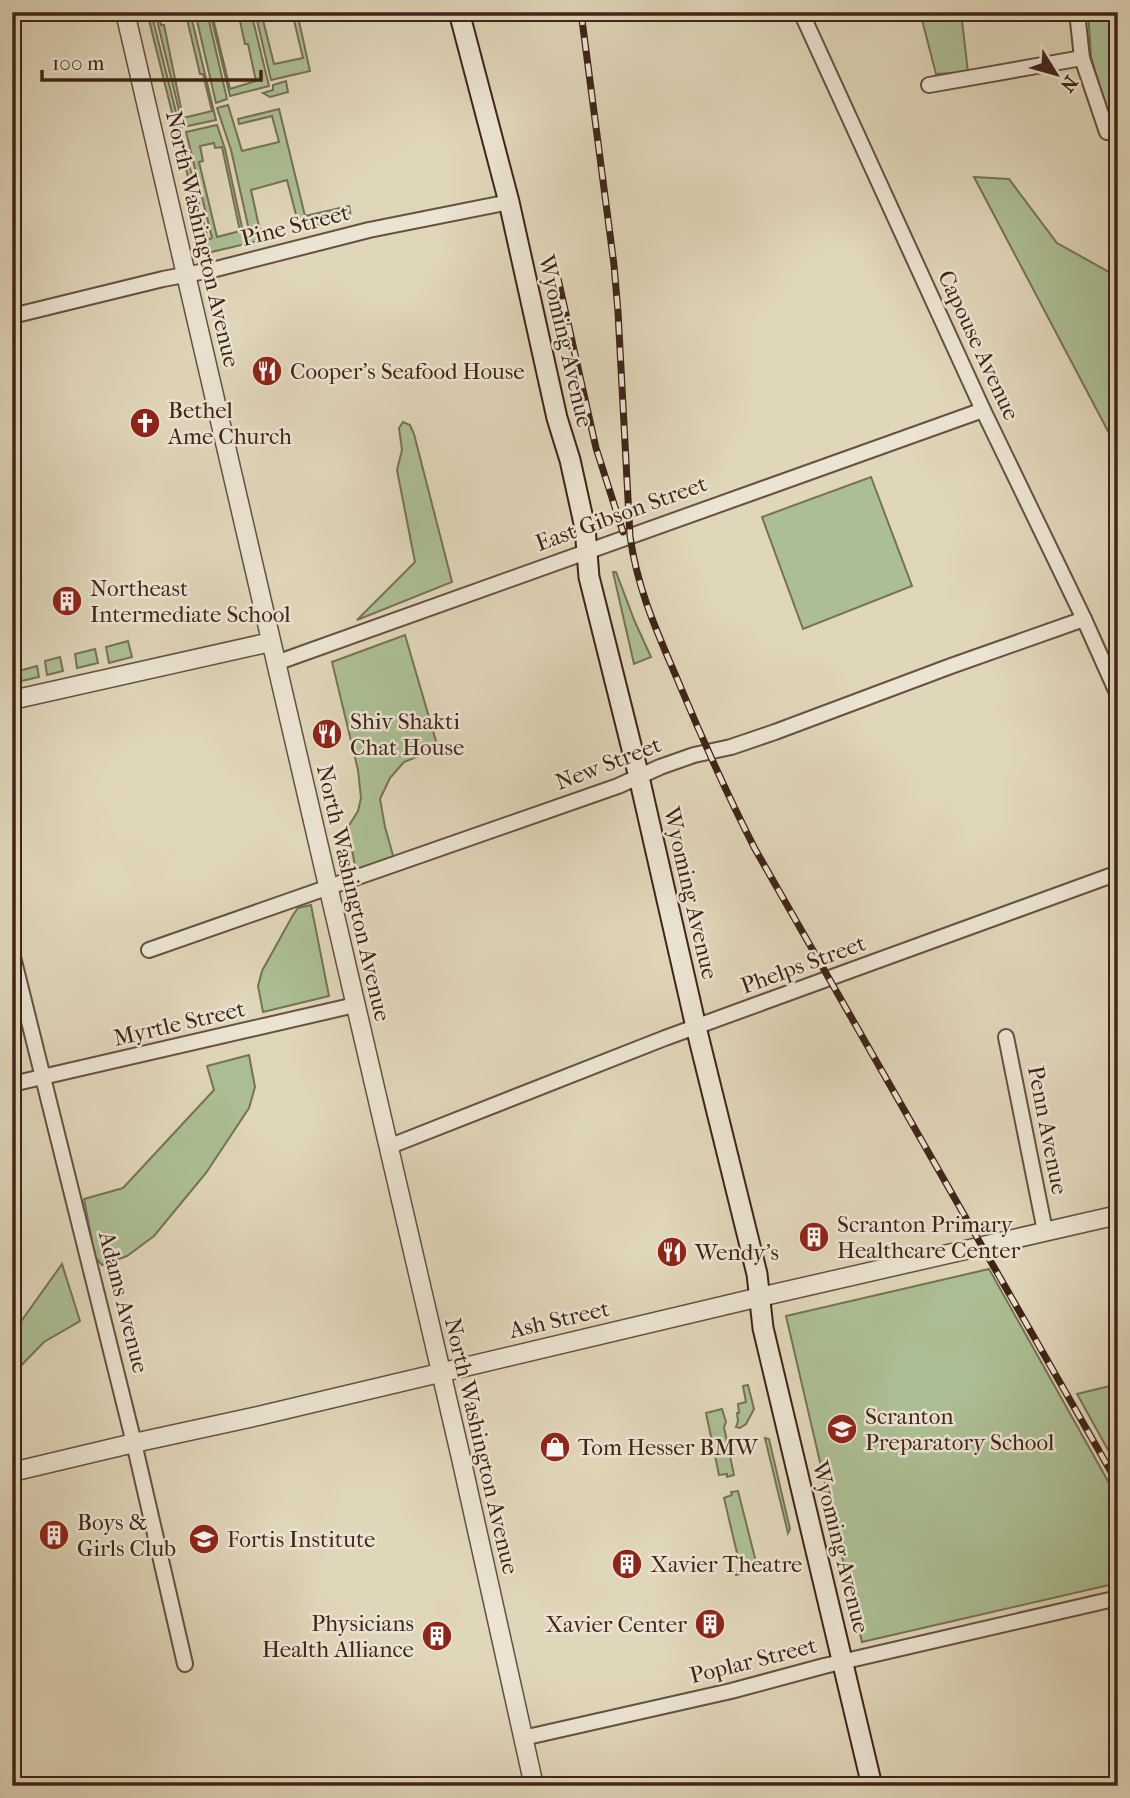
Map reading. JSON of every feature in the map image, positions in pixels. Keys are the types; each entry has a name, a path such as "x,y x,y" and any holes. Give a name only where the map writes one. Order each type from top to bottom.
{"main road":[{"name":"Wyoming Avenue","path":"459,12 509,202 586,528 589,577 757,1274 763,1328 872,1786"}],"street":[{"name":"Capouse Avenue","path":"801,12 983,410 1118,695"},
{"path":"1077,12 1082,58 1107,132"},
{"name":"North Washington Avenue","path":"122,16 186,275 534,1786"},
{"path":"929,85 1082,58"},
{"name":"Pine Street","path":"12,316 369,230 509,202"},
{"name":"East Gibson Street","path":"276,663 983,410"},
{"name":"New Street","path":"149,950 618,786 694,755 731,747 775,732 1084,619"},
{"path":"12,700 271,642"},
{"name":"Phelps Street","path":"388,1147 696,1027 1118,873"},
{"name":"Adams Avenue","path":"12,953 134,1443 185,1664"},
{"name":"Myrtle Street","path":"12,1084 355,1005"},
{"name":"Penn Avenue","path":"1006,1037 1045,1231"},
{"name":"Ash Street","path":"12,1472 1118,1215"},
{"name":"Poplar Street","path":"523,1738 732,1691 843,1661 1118,1598"}],"green space":[{"path":"147,12 151,12 208,240 212,238 186,132 217,125 225,149 243,232 249,230 231,150 217,108 228,105 242,151 279,142 272,116 239,124 238,119 279,109 305,216 349,206 351,217 300,230 287,180 251,190 262,240 207,253","holes":["214,143 215,148 222,147 240,231 217,237 199,162 203,161 200,146"]},
{"path":"155,12 158,12 161,25 164,25 183,118 212,111 187,19 190,19 190,12 216,120 183,127"},
{"path":"195,12 207,12 227,99 216,103"},
{"path":"210,12 230,89 256,81 238,12 251,12 269,86 230,96"},
{"path":"255,12 261,12 274,64 303,58 292,12 297,12 310,71 271,80"},
{"path":"920,12 961,12 968,72 936,74"},
{"path":"1088,12 1118,12 1118,132 1114,134 1091,57"},
{"path":"286,81 288,92 270,97 263,93 273,90 273,85"},
{"path":"974,177 1009,179 1057,243 1118,277 1118,439 1110,435"},
{"path":"403,422 410,425 414,434 452,582 357,620 415,562 397,470 402,450 399,428"},
{"path":"871,477 912,586 803,629 762,517"},
{"path":"613,572 616,572 651,657 634,664"},
{"path":"405,635 438,748 404,762 390,778 380,799 394,859 356,872 348,827 358,811 361,798 358,770 332,662"},
{"path":"128,641 132,657 109,663 106,647"},
{"path":"95,649 98,663 77,668 75,654"},
{"path":"60,657 63,671 47,675 45,661"},
{"path":"37,666 39,677 17,682 15,672"},
{"path":"311,905 329,996 263,1012 258,986 262,971 298,908"},
{"path":"249,1055 255,1087 249,1108 206,1173 154,1236 127,1256 102,1265 95,1257 84,1199 123,1188 214,1090 207,1066"},
{"path":"62,1264 80,1321 44,1342 12,1375 12,1334"},
{"path":"989,1269 1118,1499 1118,1583 862,1642 786,1316"},
{"path":"1118,1384 1118,1468 1077,1394"},
{"path":"748,1385 754,1409 746,1424 740,1428 736,1427 738,1404 746,1402 743,1386"},
{"path":"722,1409 734,1475 727,1477 727,1474 719,1475 706,1413"},
{"path":"765,1438 769,1439 790,1529 788,1533"},
{"path":"738,1491 756,1570 736,1575 735,1572 741,1570 724,1498 732,1495 731,1492"}],"railway":[{"path":"581,12 614,265 630,536 638,576 650,614 707,749 755,849 1118,1484"},
{"path":"557,274 596,448 623,532"}],"place":[{"name":"Cooper's Seafood House","path":"267,371"},
{"name":"Bethel Ame Church","path":"145,423"},
{"name":"Northeast Intermediate School","path":"67,601"},
{"name":"Shiv Shakti Chat House","path":"327,734"},
{"name":"Scranton Primary Healthcare Center","path":"814,1237"},
{"name":"Wendy's","path":"672,1252"},
{"name":"Scranton Preparatory School","path":"842,1429"},
{"name":"Tom Hesser BMW","path":"555,1447"},
{"name":"Boys & Girls Club","path":"54,1535"},
{"name":"Fortis Institute","path":"204,1539"},
{"name":"Xavier Theatre","path":"627,1564"},
{"name":"Xavier Center","path":"710,1624"},
{"name":"Physicians Health Alliance","path":"437,1636"}]}
